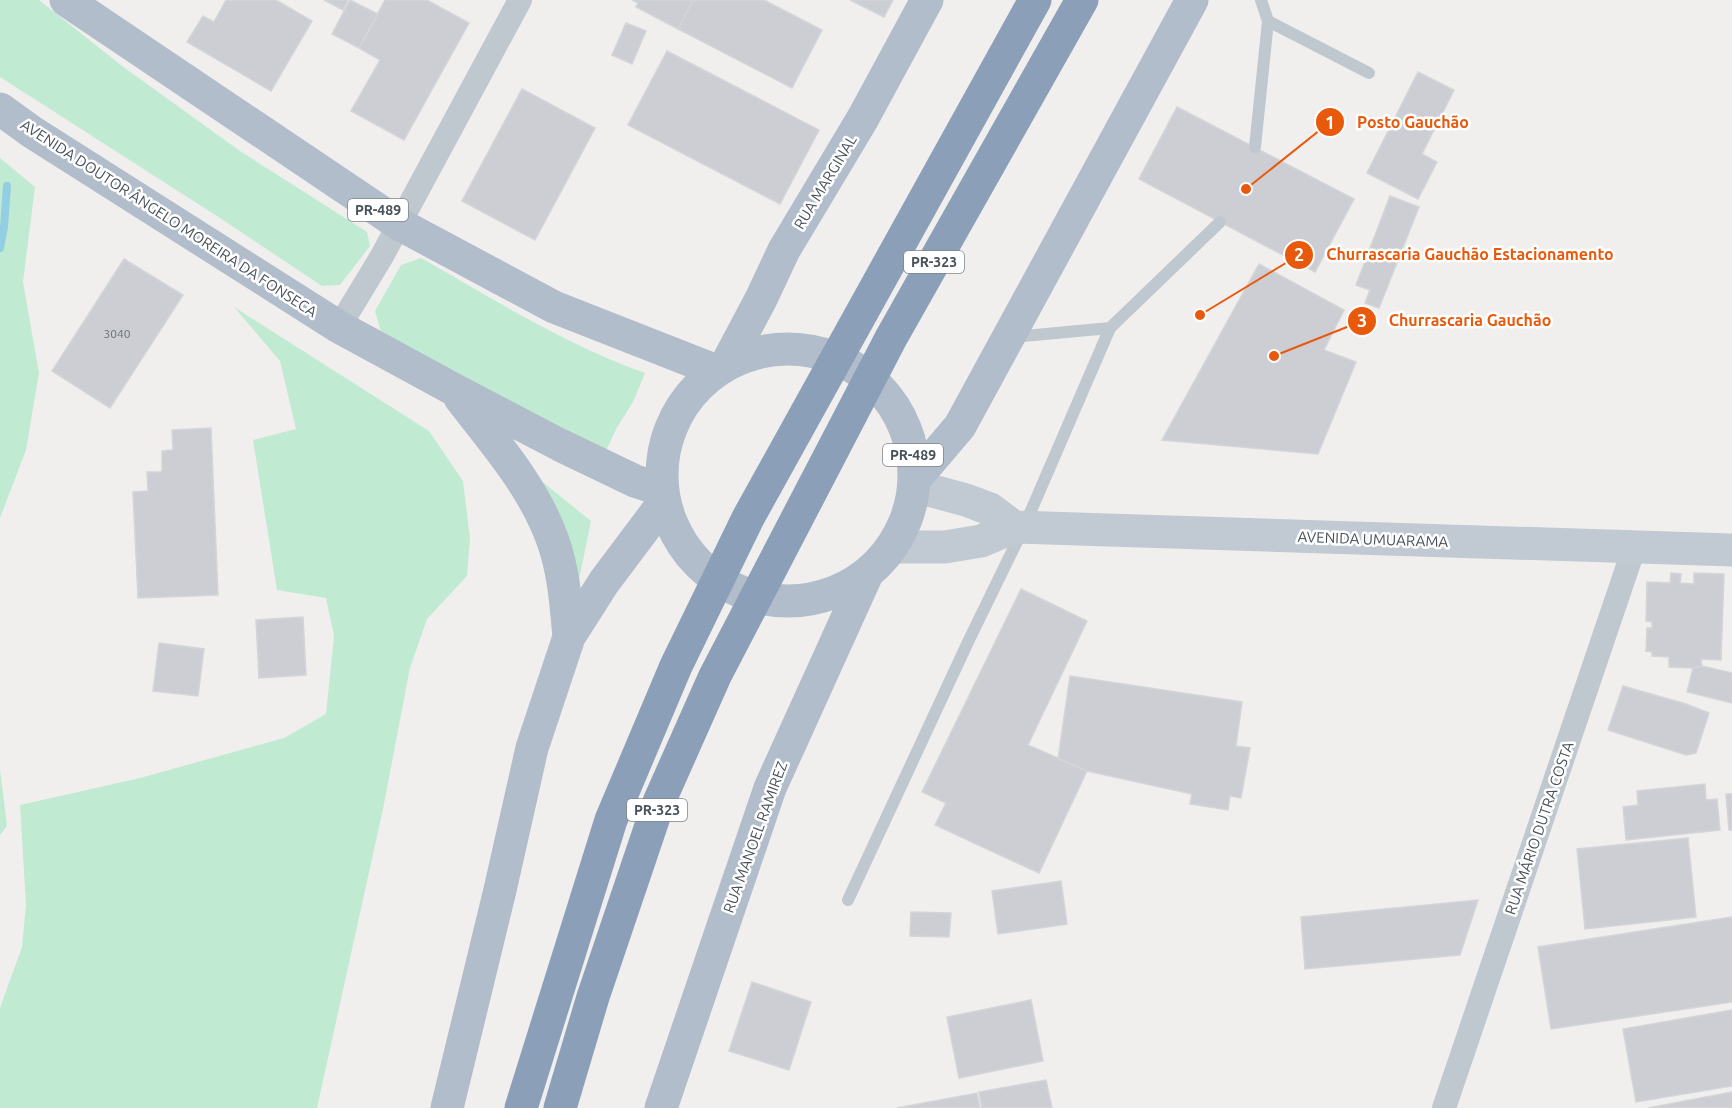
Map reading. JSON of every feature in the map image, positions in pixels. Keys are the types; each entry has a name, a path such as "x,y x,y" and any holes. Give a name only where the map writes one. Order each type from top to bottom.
{"highway":[{"name":"PR-323","path":"521,1108 611,820 676,666 748,518 1035,0"},
{"name":"PR-323","path":"560,1108 593,997 659,802 715,676 891,338 1082,0"}],"main road":[{"name":"PR-489","path":"66,0 399,224 554,307 721,368"},
{"name":"RUA MARGINAL","path":"721,368 761,299 784,250 863,118 927,0"},
{"path":"915,482 960,426 1192,0"},
{"name":"AVENIDA DOUTOR ÂNGELO MOREIRA DA FONSECA","path":"3,118 32,132 339,327 453,389 663,496"},
{"name":"PR-489","path":"778,349 810,350 837,358 862,372 883,391 899,413 910,439 914,459 915,482 911,506 892,547 867,574 842,589 807,600 778,603 731,588 698,564 683,546 671,525 663,496 663,455 673,422 691,393 721,368 748,355 778,349"},
{"path":"453,389 501,451 543,518 553,541 561,570 569,637"},
{"path":"447,1108 501,890 532,748 569,637 663,496"},
{"name":"RUA MANOEL RAMIREZ","path":"661,1108 770,788 867,574"}],"street":[{"path":"339,327 399,224 519,0"},
{"path":"915,482 990,509 1019,527"},
{"name":"AVENIDA UMUARAMA","path":"892,547 945,547 981,541 1019,527 1732,550"},
{"name":"RUA MÁRIO DUTRA COSTA","path":"1444,1108 1634,548"}],"lane":[{"path":"1255,147 1268,21 1261,0"},
{"path":"1268,21 1369,73"},
{"path":"848,900 968,642 1110,327 1220,222"},
{"path":"1009,338 1110,327"}],"green space":[{"path":"0,0 39,0 122,66 240,151 367,232 370,246 340,285 322,286 0,77"},
{"path":"0,158 35,187 23,282 39,373 26,450 0,518"},
{"path":"421,258 558,335 645,373 633,402 616,429 605,453 383,339 375,311 401,265"},
{"path":"234,307 429,431 463,481 470,538 467,576 427,619 410,668 383,809 317,1108 0,1108 0,1008 22,947 26,905 20,805 140,778 284,738 326,714 334,636 326,598 277,590 253,440 296,429 280,361"},
{"path":"529,471 591,521 579,580"},
{"path":"0,769 7,826 0,835"}],"building":[{"path":"226,0 276,0 312,21 271,91 187,42 203,16 214,22"},
{"path":"324,0 348,0 343,10"},
{"path":"350,0 378,14 359,48 332,34"},
{"path":"385,0 427,0 469,23 404,140 351,111 380,60 359,48"},
{"path":"632,0 693,0 678,29 636,7 638,3"},
{"path":"693,0 764,0 822,30 792,88 678,29"},
{"path":"850,0 893,0 884,17"},
{"path":"626,23 646,31 632,64 612,55"},
{"path":"667,51 819,130 780,204 628,125"},
{"path":"1418,72 1454,90 1422,154 1437,162 1418,199 1367,173"},
{"path":"522,89 595,128 535,240 462,201"},
{"path":"1177,107 1354,199 1315,272 1139,179"},
{"path":"1390,196 1419,207 1379,308 1365,303 1370,290 1356,285"},
{"path":"124,259 183,295 110,408 52,371"},
{"path":"1259,264 1344,310 1324,350 1356,362 1318,454 1162,440"},
{"path":"211,428 218,595 138,598 133,492 148,491 147,472 162,472 162,451 173,450 172,430"},
{"path":"1671,573 1681,574 1680,583 1694,584 1694,573 1724,574 1721,660 1701,659 1702,666 1693,668 1669,667 1669,657 1652,656 1652,652 1646,651 1647,628 1652,628 1652,622 1646,621 1647,582 1670,583"},
{"path":"1021,589 1087,621 1028,745 1087,771 1039,873 935,825 946,803 922,792"},
{"path":"303,617 306,675 259,678 256,620"},
{"path":"159,643 204,649 198,696 153,691"},
{"path":"1702,666 1732,673 1732,703 1687,692 1693,668"},
{"path":"1070,676 1242,702 1236,746 1250,748 1241,798 1230,796 1228,810 1190,804 1192,794 1087,771 1058,759"},
{"path":"1623,686 1709,713 1696,753 1686,755 1608,730"},
{"path":"1705,784 1706,800 1717,799 1720,830 1626,840 1623,807 1638,805 1637,791"},
{"path":"1726,794 1732,794 1732,830 1729,830"},
{"path":"1688,838 1696,917 1585,929 1577,849"},
{"path":"1061,881 1067,924 998,934 992,891"},
{"path":"1478,900 1460,955 1305,969 1301,917"},
{"path":"911,912 951,913 949,937 910,936"},
{"path":"1732,917 1732,1002 1551,1029 1538,947"},
{"path":"752,982 811,1002 789,1070 729,1051"},
{"path":"1031,1000 1043,1061 959,1078 947,1017"},
{"path":"1732,1010 1732,1086 1636,1102 1623,1029"},
{"path":"1046,1080 1052,1108 982,1108 979,1092"},
{"path":"1732,1092 1732,1108 1648,1108"},
{"path":"977,1093 980,1108 897,1108"}],"waterway":[{"path":"0,248 7,186"}],"place":[{"name":"Posto Gauchão","path":"1246,189"},
{"name":"Churrascaria Gauchão Estacionamento","path":"1200,315"},
{"name":"Churrascaria Gauchão","path":"1274,356"}]}
